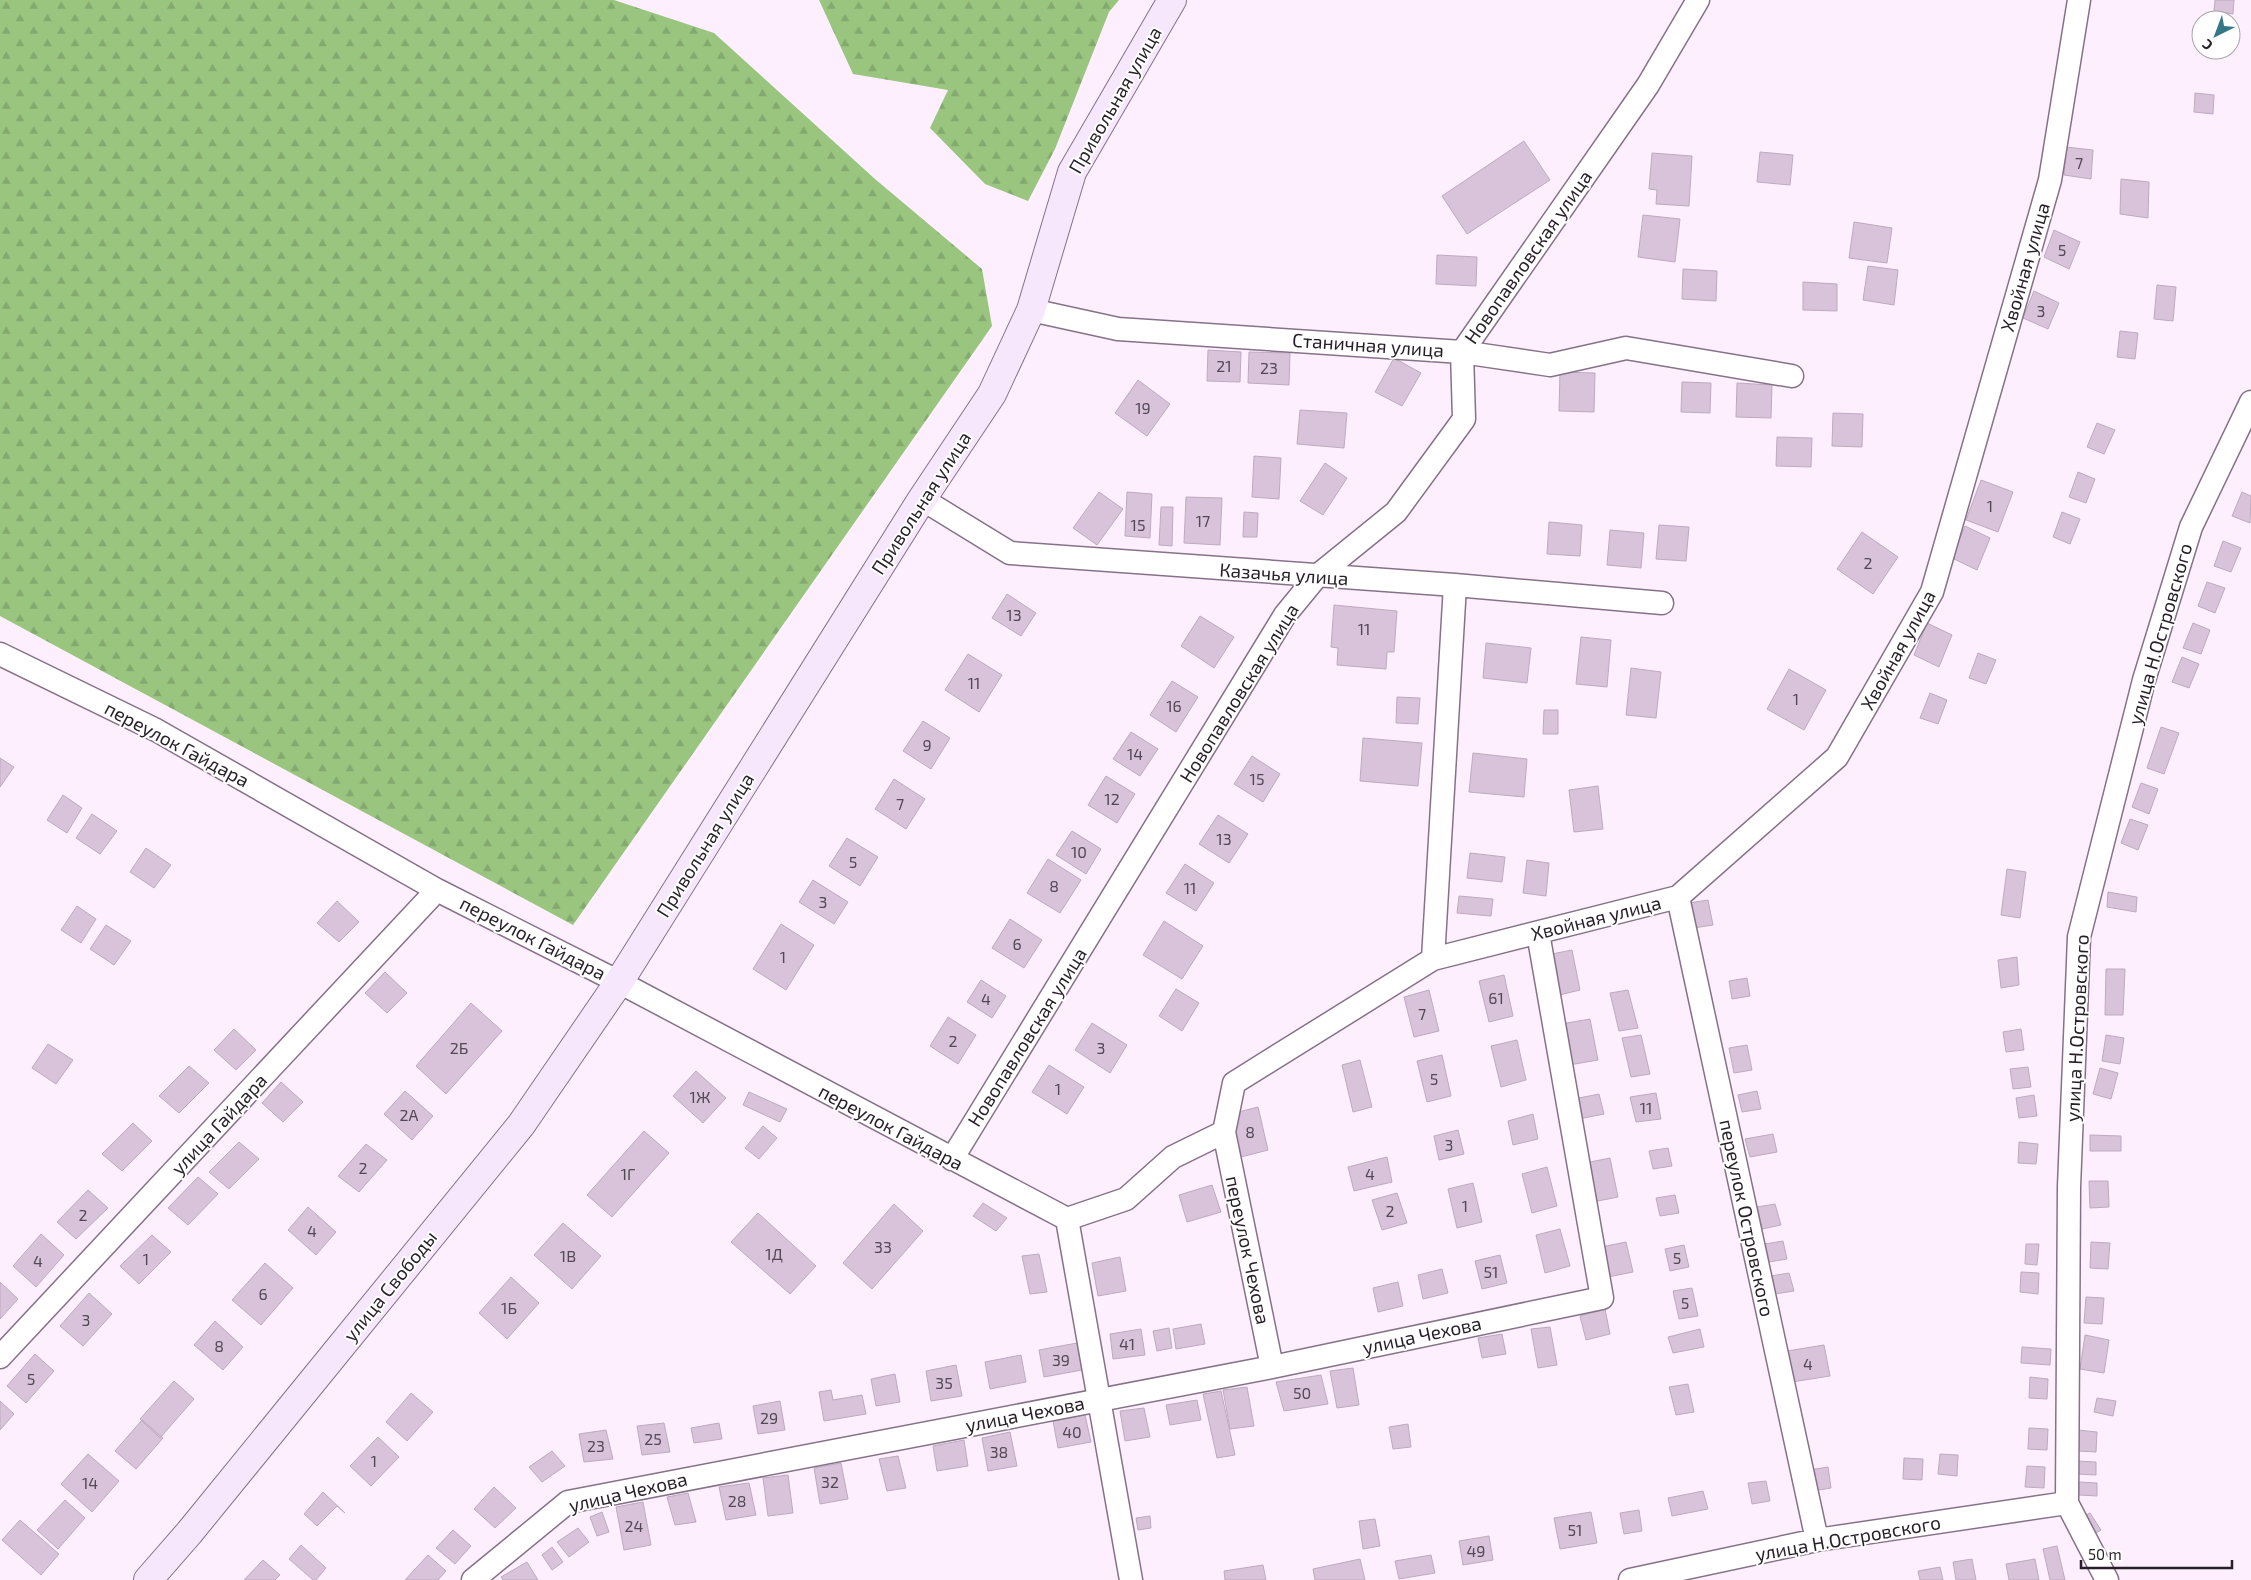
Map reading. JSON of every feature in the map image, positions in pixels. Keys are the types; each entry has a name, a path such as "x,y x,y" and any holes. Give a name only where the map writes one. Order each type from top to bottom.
{"street":[{"name":"Привольная улица","path":"619,982 922,499 992,394 1031,310 1072,172 1172,0"},
{"name":"Новопавловская улица","path":"952,1159 1285,615 1316,576 1396,512 1464,419 1462,352 1648,85 1698,0"},
{"name":"Хвойная улица","path":"1224,1132 1234,1083 1433,959 1678,897 1838,757 1932,592 2050,180 2079,0"},
{"name":"Станичная улица","path":"1031,310 1118,329 1462,352 1550,365 1626,348 1792,376"},
{"name":"улица Н.Островского","path":"2107,1580 2067,1503 2070,1187 2079,937 2144,680 2191,527 2251,402"},
{"name":"Казачья улица","path":"922,499 1010,553 1455,585 1662,603"},
{"path":"1433,959 1455,585"},
{"name":"переулок Гайдара","path":"0,654 156,730 438,890 619,982 1067,1219"},
{"name":"улица Гайдара","path":"0,1358 438,890"},
{"name":"переулок Островского","path":"1678,897 1817,1540"},
{"name":"улица Чехова","path":"473,1580 568,1502 1272,1367 1602,1298 1538,933"},
{"name":"улица Свободы","path":"148,1580 189,1533 521,1125 619,982"},
{"path":"1131,1580 1067,1219 1126,1199 1173,1157 1224,1132"},
{"name":"переулок Чехова","path":"1224,1132 1272,1367"},
{"name":"улица Н.Островского","path":"1630,1580 1817,1540 2067,1503"}],"green space":[{"path":"0,0 614,0 714,33 875,179 982,269 992,326 573,925 0,616"},
{"path":"819,0 1119,0 1109,12 1055,149 1028,201 985,184 930,128 948,90 853,74"}],"building":[{"path":"2215,0 2234,0 2233,10 2214,10"},
{"path":"2195,93 2214,95 2213,114 2194,112"},
{"path":"1524,141 1550,180 1467,234 1442,196"},
{"path":"2066,147 2093,150 2091,179 2064,175"},
{"path":"1760,152 1793,155 1790,185 1757,182"},
{"path":"1652,153 1692,156 1689,206 1656,204 1657,190 1649,189"},
{"path":"2121,179 2149,182 2148,218 2120,214"},
{"path":"1643,215 1680,219 1675,262 1638,257"},
{"path":"1854,222 1892,228 1887,263 1849,258"},
{"path":"2054,230 2080,242 2069,269 2044,257"},
{"path":"1437,255 1477,257 1476,286 1436,284"},
{"path":"1868,266 1898,270 1894,305 1863,300"},
{"path":"1683,269 1717,271 1716,301 1682,299"},
{"path":"1803,282 1837,284 1837,311 1803,310"},
{"path":"2157,285 2176,287 2173,321 2154,319"},
{"path":"2034,291 2059,303 2048,329 2023,318"},
{"path":"2120,331 2138,333 2135,359 2117,357"},
{"path":"1208,350 1241,352 1240,382 1207,381"},
{"path":"1249,352 1290,353 1289,385 1248,383"},
{"path":"1394,358 1421,373 1402,406 1375,392"},
{"path":"1560,372 1595,373 1594,412 1559,411"},
{"path":"1138,380 1170,404 1147,436 1115,413"},
{"path":"1682,382 1711,383 1710,413 1681,412"},
{"path":"1737,383 1772,385 1771,418 1736,417"},
{"path":"1300,410 1347,413 1344,448 1297,444"},
{"path":"1833,413 1863,414 1862,447 1832,446"},
{"path":"2097,423 2115,430 2104,454 2087,447"},
{"path":"1777,437 1812,438 1811,467 1776,466"},
{"path":"1254,456 1281,458 1279,499 1252,497"},
{"path":"1325,463 1347,478 1323,515 1300,501"},
{"path":"2078,472 2095,479 2086,503 2069,497"},
{"path":"1981,480 2013,492 1998,532 1966,520"},
{"path":"1099,492 1123,509 1097,545 1073,528"},
{"path":"1127,492 1152,494 1150,538 1125,536"},
{"path":"2242,492 2251,496 2250,523 2232,516"},
{"path":"1186,497 1222,498 1220,545 1184,543"},
{"path":"1161,507 1173,507 1172,546 1159,545"},
{"path":"1244,512 1258,513 1257,537 1243,537"},
{"path":"2062,512 2080,519 2070,544 2053,537"},
{"path":"1549,522 1582,525 1580,556 1547,554"},
{"path":"1659,525 1689,527 1686,561 1656,559"},
{"path":"1965,526 1990,538 1977,570 1952,558"},
{"path":"1610,530 1644,533 1641,568 1607,565"},
{"path":"1862,532 1898,557 1873,594 1837,569"},
{"path":"2223,541 2241,548 2231,572 2214,566"},
{"path":"2207,582 2225,588 2215,613 2198,606"},
{"path":"1007,594 1036,613 1021,636 992,618"},
{"path":"1334,605 1397,611 1394,652 1387,652 1386,669 1337,665 1338,648 1331,647"},
{"path":"1200,616 1234,637 1214,668 1181,646"},
{"path":"1927,623 1952,635 1939,667 1914,655"},
{"path":"2193,623 2210,630 2201,654 2183,648"},
{"path":"1581,637 1611,640 1607,687 1576,684"},
{"path":"1486,643 1531,648 1527,683 1483,678"},
{"path":"1978,653 1996,660 1986,684 1969,678"},
{"path":"968,654 1002,675 979,712 945,690"},
{"path":"2182,657 2199,664 2189,688 2172,682"},
{"path":"1631,668 1661,672 1656,718 1626,715"},
{"path":"1789,669 1826,690 1804,730 1767,709"},
{"path":"1172,681 1198,697 1176,732 1150,715"},
{"path":"1930,693 1947,700 1938,724 1920,718"},
{"path":"1397,697 1420,698 1418,724 1396,723"},
{"path":"1544,710 1558,710 1558,734 1543,734"},
{"path":"923,721 950,738 931,769 903,751"},
{"path":"2161,727 2179,733 2164,774 2147,768"},
{"path":"1131,732 1158,749 1140,776 1113,759"},
{"path":"1363,738 1422,743 1418,786 1360,781"},
{"path":"1473,753 1527,759 1524,797 1469,792"},
{"path":"1252,756 1280,774 1263,802 1234,784"},
{"path":"0,758 14,767 0,787"},
{"path":"1106,776 1135,794 1117,823 1088,805"},
{"path":"894,779 925,799 906,829 875,809"},
{"path":"2141,783 2158,789 2149,814 2132,807"},
{"path":"1598,786 1603,829 1574,832 1569,790"},
{"path":"63,795 82,808 67,833 47,820"},
{"path":"92,814 117,831 100,854 76,838"},
{"path":"1218,815 1248,834 1229,863 1199,844"},
{"path":"2130,819 2148,825 2138,850 2121,843"},
{"path":"1072,831 1101,849 1086,874 1056,855"},
{"path":"847,838 878,857 860,886 829,866"},
{"path":"146,848 171,865 154,888 130,872"},
{"path":"1470,853 1505,857 1502,882 1467,878"},
{"path":"1048,859 1081,880 1060,913 1027,893"},
{"path":"1527,860 1549,863 1546,896 1523,893"},
{"path":"1185,864 1214,883 1196,911 1166,893"},
{"path":"2007,869 2026,872 2020,918 2001,915"},
{"path":"813,880 848,902 834,924 799,902"},
{"path":"2108,892 2137,897 2136,912 2107,907"},
{"path":"1459,896 1493,899 1491,916 1457,913"},
{"path":"1708,900 1713,925 1694,928 1689,903"},
{"path":"337,901 359,922 339,942 317,923"},
{"path":"77,906 96,919 81,943 61,930"},
{"path":"1010,919 1042,940 1024,968 992,948"},
{"path":"1164,921 1203,946 1182,979 1143,955"},
{"path":"781,924 814,945 786,990 753,969"},
{"path":"106,925 131,941 114,965 90,949"},
{"path":"1572,950 1580,990 1555,996 1547,955"},
{"path":"2017,957 2019,985 2001,988 1998,960"},
{"path":"2106,969 2125,969 2123,1015 2105,1015"},
{"path":"385,972 407,993 387,1013 365,993"},
{"path":"1504,975 1513,1016 1489,1022 1479,981"},
{"path":"1747,978 1750,996 1732,999 1729,981"},
{"path":"981,980 1006,996 992,1018 967,1002"},
{"path":"1176,989 1199,1003 1182,1031 1159,1016"},
{"path":"1429,990 1439,1031 1414,1037 1404,997"},
{"path":"1628,990 1638,1028 1619,1031 1610,993"},
{"path":"471,1003 502,1031 446,1094 416,1066"},
{"path":"948,1017 976,1035 958,1064 930,1046"},
{"path":"1590,1019 1598,1060 1569,1065 1561,1024"},
{"path":"1092,1023 1127,1045 1110,1073 1075,1050"},
{"path":"234,1029 256,1050 236,1070 214,1050"},
{"path":"2021,1029 2024,1050 2006,1052 2003,1032"},
{"path":"1641,1035 1650,1074 1631,1077 1622,1038"},
{"path":"2106,1035 2124,1038 2120,1064 2102,1061"},
{"path":"1517,1040 1526,1080 1501,1087 1491,1046"},
{"path":"48,1044 73,1060 56,1084 32,1068"},
{"path":"1747,1045 1752,1070 1734,1073 1729,1048"},
{"path":"1442,1055 1451,1096 1427,1102 1417,1061"},
{"path":"1360,1060 1372,1107 1353,1112 1342,1065"},
{"path":"1049,1065 1084,1087 1067,1114 1032,1092"},
{"path":"189,1066 209,1083 179,1113 159,1096"},
{"path":"2028,1067 2031,1087 2013,1089 2010,1069"},
{"path":"2100,1068 2118,1073 2111,1099 2093,1094"},
{"path":"696,1071 726,1098 703,1123 673,1096"},
{"path":"281,1082 303,1102 283,1122 262,1103"},
{"path":"405,1091 433,1116 412,1140 384,1114"},
{"path":"1757,1091 1761,1109 1742,1112 1738,1095"},
{"path":"749,1092 787,1109 780,1122 743,1105"},
{"path":"1656,1093 1661,1119 1636,1122 1630,1097"},
{"path":"1599,1094 1604,1114 1579,1119 1574,1099"},
{"path":"2034,1095 2037,1116 2019,1118 2016,1098"},
{"path":"1258,1107 1268,1150 1241,1157 1231,1114"},
{"path":"1533,1114 1538,1139 1513,1145 1508,1121"},
{"path":"133,1123 152,1141 122,1171 102,1154"},
{"path":"763,1126 777,1138 759,1159 745,1148"},
{"path":"1458,1130 1464,1154 1439,1160 1434,1136"},
{"path":"644,1131 669,1153 612,1217 587,1195"},
{"path":"1773,1134 1777,1152 1750,1157 1745,1139"},
{"path":"2090,1135 2121,1136 2121,1151 2090,1151"},
{"path":"239,1142 259,1159 229,1189 209,1172"},
{"path":"2019,1142 2038,1144 2036,1164 2018,1163"},
{"path":"366,1144 387,1160 359,1192 338,1176"},
{"path":"1668,1148 1672,1166 1653,1169 1649,1151"},
{"path":"1387,1157 1392,1182 1354,1191 1348,1167"},
{"path":"1610,1158 1618,1197 1593,1202 1585,1163"},
{"path":"1547,1167 1557,1206 1532,1213 1522,1174"},
{"path":"198,1177 218,1194 188,1225 168,1208"},
{"path":"2089,1181 2108,1181 2109,1207 2090,1208"},
{"path":"1473,1183 1482,1222 1457,1228 1448,1189"},
{"path":"1212,1185 1221,1212 1187,1222 1179,1195"},
{"path":"88,1190 108,1208 76,1239 57,1222"},
{"path":"1397,1193 1407,1223 1382,1230 1372,1200"},
{"path":"1675,1195 1679,1213 1660,1216 1656,1198"},
{"path":"983,1203 1007,1218 996,1231 973,1216"},
{"path":"894,1204 923,1231 872,1289 843,1263"},
{"path":"1775,1204 1781,1225 1762,1229 1757,1207"},
{"path":"308,1207 336,1232 316,1255 288,1230"},
{"path":"758,1213 816,1266 790,1294 731,1242"},
{"path":"563,1223 601,1256 572,1289 534,1255"},
{"path":"1560,1229 1570,1266 1545,1273 1536,1235"},
{"path":"41,1234 64,1255 36,1287 13,1266"},
{"path":"152,1235 171,1252 139,1284 120,1266"},
{"path":"1783,1241 1787,1259 1769,1262 1765,1244"},
{"path":"1626,1242 1633,1272 1608,1277 1601,1247"},
{"path":"2091,1242 2110,1243 2108,1269 2090,1268"},
{"path":"2026,1244 2039,1244 2037,1265 2025,1264"},
{"path":"1684,1245 1689,1267 1670,1271 1665,1249"},
{"path":"1039,1254 1047,1292 1030,1294 1022,1256"},
{"path":"1500,1255 1507,1283 1482,1289 1475,1261"},
{"path":"1120,1257 1126,1291 1098,1296 1092,1263"},
{"path":"265,1263 293,1288 261,1325 232,1300"},
{"path":"1442,1269 1448,1293 1423,1299 1418,1275"},
{"path":"2021,1272 2039,1273 2038,1294 2020,1292"},
{"path":"1789,1273 1794,1291 1775,1294 1771,1276"},
{"path":"511,1277 539,1303 507,1339 479,1313"},
{"path":"0,1282 18,1299 0,1319"},
{"path":"1398,1282 1403,1306 1378,1312 1373,1288"},
{"path":"1692,1288 1698,1316 1679,1319 1673,1291"},
{"path":"89,1293 112,1314 83,1346 60,1326"},
{"path":"2086,1297 2104,1298 2102,1324 2084,1323"},
{"path":"1605,1309 1610,1334 1586,1340 1580,1316"},
{"path":"215,1321 243,1347 223,1370 194,1345"},
{"path":"1201,1324 1205,1344 1176,1349 1173,1329"},
{"path":"1550,1327 1557,1365 1538,1368 1531,1329"},
{"path":"1169,1328 1172,1348 1157,1351 1153,1331"},
{"path":"1141,1329 1145,1355 1113,1359 1110,1334"},
{"path":"1700,1329 1704,1347 1673,1353 1668,1337"},
{"path":"1502,1334 1506,1354 1482,1358 1478,1338"},
{"path":"2085,1335 2109,1340 2104,1373 2080,1369"},
{"path":"1077,1343 1082,1370 1044,1377 1039,1350"},
{"path":"1824,1345 1830,1376 1792,1382 1787,1351"},
{"path":"2022,1347 2051,1349 2050,1365 2021,1363"},
{"path":"35,1354 54,1371 26,1403 7,1386"},
{"path":"1021,1355 1026,1382 990,1389 985,1362"},
{"path":"956,1365 962,1396 931,1401 926,1371"},
{"path":"1353,1368 1359,1405 1337,1408 1330,1371"},
{"path":"895,1374 900,1402 876,1406 871,1379"},
{"path":"1321,1375 1328,1404 1284,1411 1276,1382"},
{"path":"2030,1377 2048,1379 2047,1399 2029,1398"},
{"path":"174,1381 194,1399 160,1438 140,1419"},
{"path":"1688,1384 1694,1412 1676,1415 1669,1387"},
{"path":"1247,1387 1254,1426 1230,1429 1223,1390"},
{"path":"831,1390 833,1400 862,1395 866,1414 824,1421 819,1392"},
{"path":"1221,1391 1235,1455 1217,1458 1203,1394"},
{"path":"411,1393 433,1412 407,1441 386,1422"},
{"path":"2097,1398 2116,1401 2113,1416 2094,1412"},
{"path":"1197,1400 1201,1420 1170,1425 1166,1405"},
{"path":"0,1401 14,1414 0,1430"},
{"path":"780,1401 785,1430 758,1434 753,1406"},
{"path":"1144,1408 1150,1437 1125,1441 1120,1411"},
{"path":"1085,1415 1091,1442 1058,1448 1053,1421"},
{"path":"142,1420 163,1438 136,1469 115,1451"},
{"path":"664,1423 670,1452 642,1455 637,1426"},
{"path":"719,1423 722,1439 694,1443 691,1428"},
{"path":"1408,1424 1411,1447 1393,1449 1389,1427"},
{"path":"2029,1428 2048,1429 2047,1450 2028,1449"},
{"path":"606,1430 613,1459 584,1462 579,1434"},
{"path":"2078,1430 2097,1432 2096,1452 2077,1451"},
{"path":"1010,1432 1017,1466 988,1471 982,1438"},
{"path":"378,1437 399,1457 371,1486 350,1466"},
{"path":"964,1440 968,1466 937,1471 933,1446"},
{"path":"552,1451 565,1466 542,1482 529,1467"},
{"path":"88,1454 119,1481 92,1512 61,1484"},
{"path":"1940,1454 1958,1455 1957,1476 1938,1474"},
{"path":"898,1456 906,1488 887,1491 879,1459"},
{"path":"1904,1458 1923,1459 1922,1480 1903,1479"},
{"path":"2077,1461 2096,1462 2096,1475 2077,1474"},
{"path":"841,1463 848,1499 820,1504 814,1468"},
{"path":"2027,1466 2045,1467 2044,1488 2025,1487"},
{"path":"1828,1467 1831,1488 1813,1491 1809,1470"},
{"path":"788,1475 793,1513 768,1516 763,1478"},
{"path":"1766,1481 1770,1501 1752,1504 1748,1483"},
{"path":"2079,1482 2097,1483 2097,1496 2079,1495"},
{"path":"749,1483 756,1515 726,1520 719,1487"},
{"path":"494,1487 516,1508 495,1528 474,1509"},
{"path":"1703,1491 1708,1509 1672,1516 1668,1498"},
{"path":"323,1492 345,1513 337,1506 317,1526 304,1514"},
{"path":"688,1493 696,1522 675,1525 667,1497"},
{"path":"65,1500 85,1518 58,1549 37,1530"},
{"path":"643,1502 651,1545 624,1550 616,1507"},
{"path":"1639,1510 1642,1531 1624,1534 1620,1513"},
{"path":"602,1512 609,1532 597,1536 590,1517"},
{"path":"1591,1512 1597,1543 1560,1549 1554,1518"},
{"path":"2090,1513 2101,1530 2091,1536 2079,1519"},
{"path":"1150,1516 1151,1528 1138,1530 1136,1518"},
{"path":"1375,1519 1380,1546 1363,1549 1359,1521"},
{"path":"20,1520 59,1554 41,1575 2,1540"},
{"path":"578,1528 589,1542 569,1557 557,1542"},
{"path":"453,1530 471,1546 455,1564 436,1548"},
{"path":"1489,1536 1493,1560 1463,1565 1459,1541"},
{"path":"301,1545 326,1568 316,1580 313,1580 289,1559"},
{"path":"2057,1546 2065,1580 2050,1580 2043,1549"},
{"path":"552,1547 563,1562 552,1570 542,1555"},
{"path":"428,1555 446,1571 438,1580 405,1580"},
{"path":"1431,1555 1435,1573 1399,1579 1395,1561"},
{"path":"1360,1559 1365,1580 1315,1580 1313,1569"},
{"path":"1972,1559 1976,1580 1956,1580 1953,1562"},
{"path":"2035,1559 2039,1580 2009,1580 2006,1564"},
{"path":"263,1560 280,1575 275,1580 244,1580"},
{"path":"527,1562 538,1580 503,1580 501,1577"},
{"path":"1263,1565 1266,1580 1225,1580 1224,1571"},
{"path":"1940,1567 1943,1580 1920,1580 1918,1571"}]}
